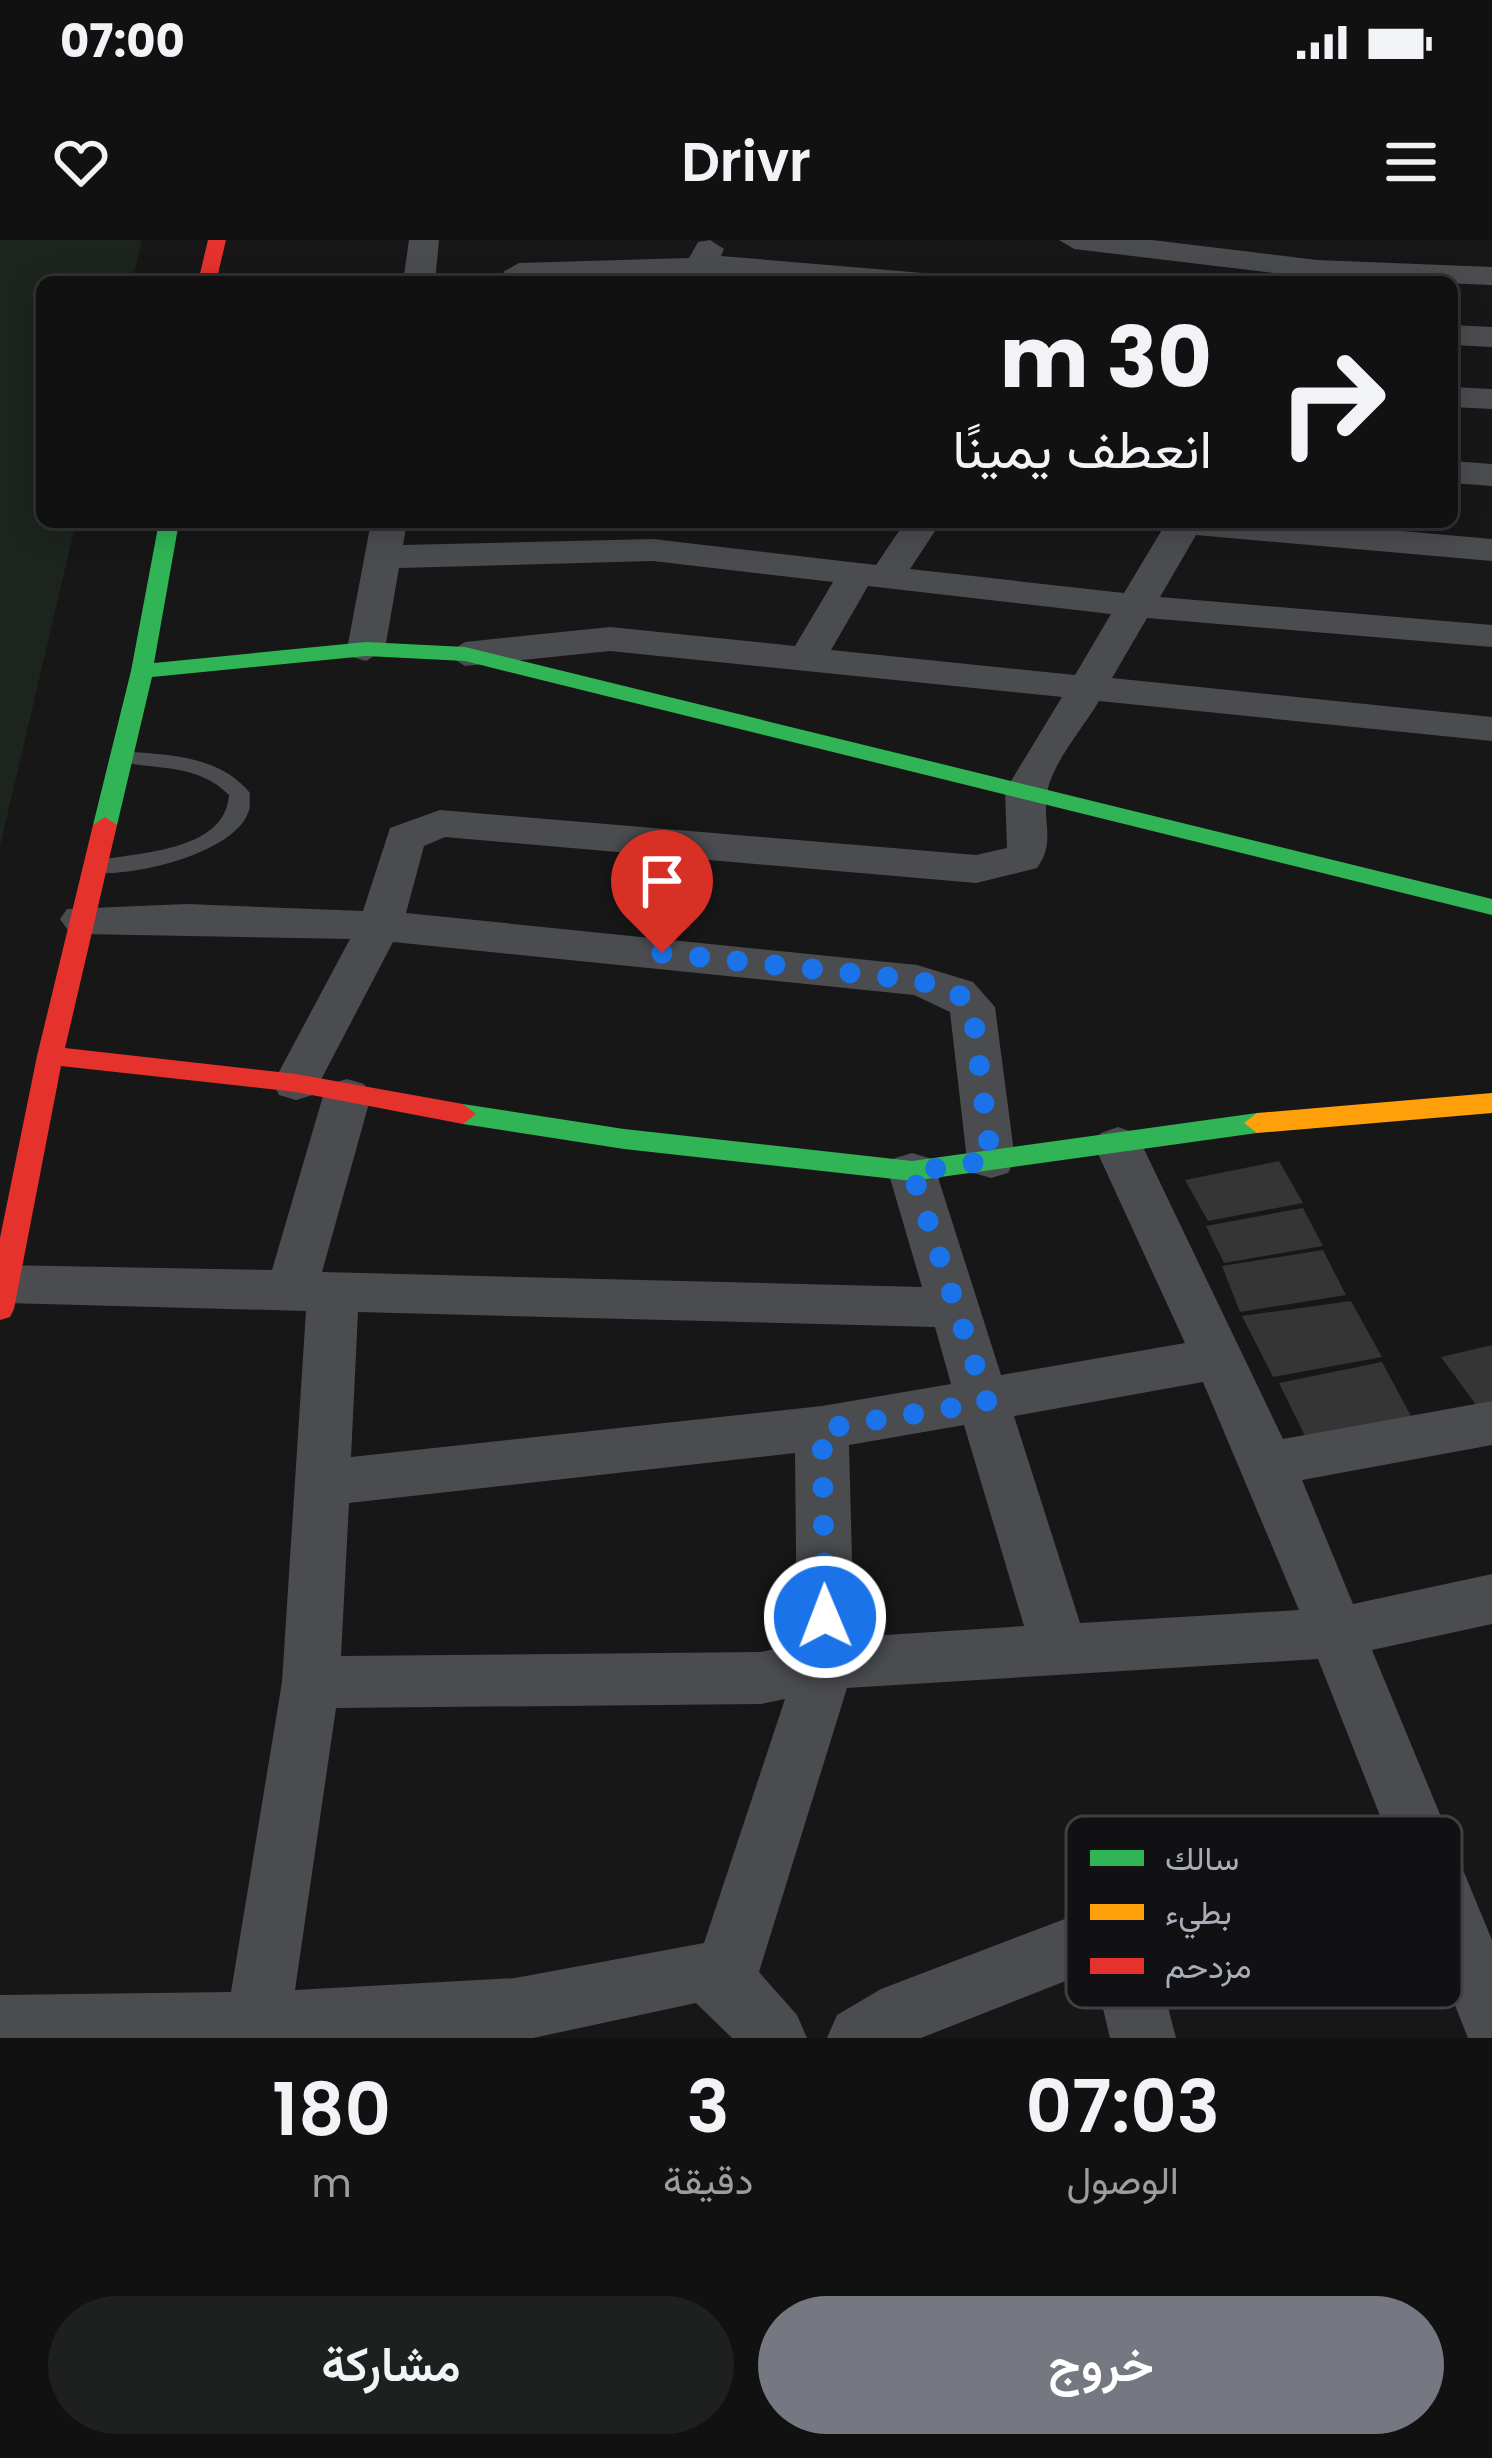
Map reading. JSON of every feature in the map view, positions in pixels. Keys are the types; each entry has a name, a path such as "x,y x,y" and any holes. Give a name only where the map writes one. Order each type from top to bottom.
{"street":[{"path":"208,276 217,240"},
{"path":"420,276 424,240"},
{"path":"496,240 521,276"},
{"path":"1074,240 1313,276 1492,276"},
{"path":"1313,276 1331,240"},
{"path":"1086,276 1110,242"},
{"path":"535,276 700,263 853,276"},
{"path":"1458,335 1492,337"},
{"path":"1458,397 1492,400"},
{"path":"1458,472 1492,475"},
{"path":"168,528 142,671 50,1056 3,1296 311,1295 956,1309"},
{"path":"806,660 874,572 917,528"},
{"path":"296,1083 381,923 405,838 440,823 976,869 1022,858 1028,850 1026,791 1179,528"},
{"path":"1239,528 1492,550"},
{"path":"366,649 386,540 611,549 874,572 1136,606 1492,636"},
{"path":"142,671 366,649 464,654 610,639 1492,729"},
{"path":"464,654 1026,791 1179,834 1492,907"},
{"path":"82,920 222,915 381,923 941,987 972,1007 991,1160"},
{"path":"50,1056 296,1083 347,1096 623,1139 912,1172 1324,1113 1492,1103"},
{"path":"258,2024 310,1682 322,1483 311,1295 347,1096"},
{"path":"1118,1145 1268,1465 1410,1816"},
{"path":"912,1172 1061,1653"},
{"path":"322,1483 822,1429 1220,1358"},
{"path":"1268,1465 1492,1423"},
{"path":"724,1980 826,1664 822,1429"},
{"path":"310,1682 760,1678 826,1664 1336,1633 1492,1599"},
{"path":"1462,1944 1492,2018"},
{"path":"892,2029 1066,1951"},
{"path":"0,2027 515,2024 695,1972 724,1980 774,2038"},
{"path":"1135,2008 1143,2038"}],"lane":[{"path":"95,867 138,863 208,843 229,831 241,812 240,792 228,775 206,766 122,757"}],"shaded area":[{"path":"0,240 142,240 133,276 36,276 36,528 75,528 0,846"}],"building":[{"path":"1279,1161 1303,1203 1208,1221 1185,1180"},
{"path":"1303,1208 1323,1246 1224,1263 1206,1226"},
{"path":"1323,1250 1346,1295 1240,1312 1222,1266"},
{"path":"1351,1301 1382,1357 1273,1377 1242,1316"},
{"path":"1492,1345 1492,1404 1477,1406 1441,1357"},
{"path":"1382,1362 1412,1418 1305,1436 1279,1383"}],"traffic: fast":[{"path":"105,825 142,671 168,528"},
{"path":"142,671 366,649 465,654 1492,907"},
{"path":"463,1114 624,1139 912,1171 1257,1123"}],"traffic: slow":[{"path":"1257,1123 1492,1103"}],"traffic: jam":[{"path":"208,276 217,240"},
{"path":"0,1309 50,1056 105,825"},
{"path":"50,1056 296,1083 463,1114"}],"route":[{"path":"662,953 917,980 957,993 972,1007 991,1160 912,1172 987,1402 822,1429 825,1617"}]}
